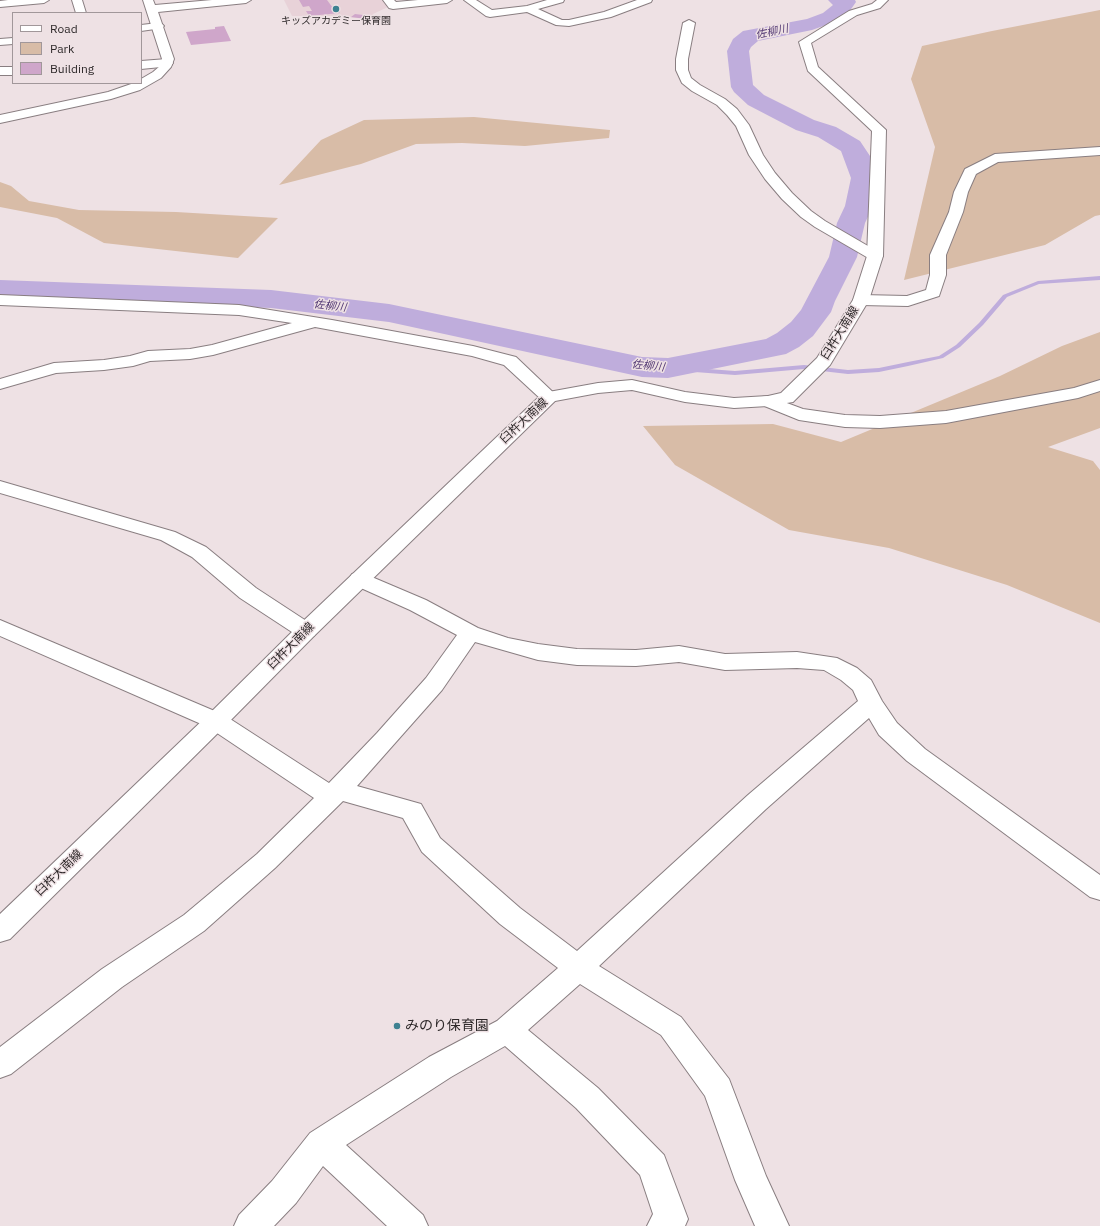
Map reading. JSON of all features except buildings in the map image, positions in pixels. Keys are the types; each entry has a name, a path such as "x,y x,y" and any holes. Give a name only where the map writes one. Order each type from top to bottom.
{"street":[{"path":"0,4 14,5 44,0"},
{"path":"77,0 81,12"},
{"path":"142,83 157,75 167,63 167,55 150,5 246,0"},
{"path":"388,0 393,6 447,0"},
{"path":"469,0 490,14 528,9 559,0"},
{"path":"528,9 560,23 569,23 607,15 647,0"},
{"name":"臼杵大南線","path":"0,931 216,721 306,631 549,397 598,388 632,385 685,397 727,402 768,401 787,398 824,361 861,300 875,256 879,130 812,68 805,42 853,13 876,6 883,0"},
{"path":"689,23 682,59 682,70 686,80 696,88 721,102 732,112 742,125 756,155 770,176 787,196 806,214 820,224 875,256"},
{"path":"142,28 158,26"},
{"path":"0,42 12,41"},
{"path":"142,65 167,63"},
{"path":"0,71 12,71"},
{"path":"0,119 79,103 128,91 141,84"},
{"path":"861,300 908,301 933,293 938,275 938,255 956,212 960,192 970,172 995,158 1100,150"},
{"path":"0,300 239,310 316,322 473,351 510,361 549,397"},
{"path":"0,384 54,368 104,365 133,361 148,356 190,354 213,350 316,322"},
{"path":"768,401 799,414 845,421 880,422 946,417 1078,393 1100,385"},
{"path":"0,487 168,536 199,552 248,593 306,631"},
{"path":"360,579 418,605 470,633 504,644 538,652 577,657 636,658 679,654 725,662 797,660 829,664 849,674 863,686 871,703 888,729 916,755 1100,889"},
{"path":"0,627 216,721 334,794 412,811 431,845 510,916 578,968 671,1026 718,1089 751,1180 772,1226"},
{"path":"0,1065 112,978 194,923 266,861 334,794 434,684 470,633"},
{"path":"251,1226 284,1192 321,1143 440,1067 506,1030 578,968 757,802 871,703"},
{"path":"506,1030 587,1098 653,1166 671,1219 664,1226"},
{"path":"321,1143 411,1226"}],"shaded area":[{"name":"キッズアカデミー保育園","path":"284,0 383,0 388,7 373,14 371,18 365,19 334,16 292,16"}],"green space":[{"path":"1100,10 1100,215 1095,216 1045,245 904,280 935,147 911,79 922,46"},
{"path":"474,117 610,130 609,138 525,146 462,143 416,144 361,164 279,185 321,140 364,120"},
{"path":"0,182 11,186 29,201 79,210 176,212 278,218 238,258 104,243 57,218 0,207"},
{"path":"1100,332 1100,428 1048,447 1093,461 1100,470 1100,623 1007,585 889,548 789,530 675,465 643,426 773,424 841,442 1000,376 1062,346"}],"waterway":[{"name":"佐柳川","path":"0,289 271,299 389,313 642,367 668,368 775,347 788,340 802,329 816,312 820,301 843,257 851,223 859,206 864,178 857,156 851,146 827,132 805,125 756,100 742,87 738,51 741,44 751,36 812,24 830,17 842,8 846,2 838,0"},
{"path":"668,368 735,373 804,367 848,372 879,370 908,364 941,357 958,346 981,324 1005,296 1038,283 1100,278"}],"place":[{"name":"キッズアカデミー保育園","path":"336,9"},
{"name":"みのり保育園","path":"397,1026"}]}
